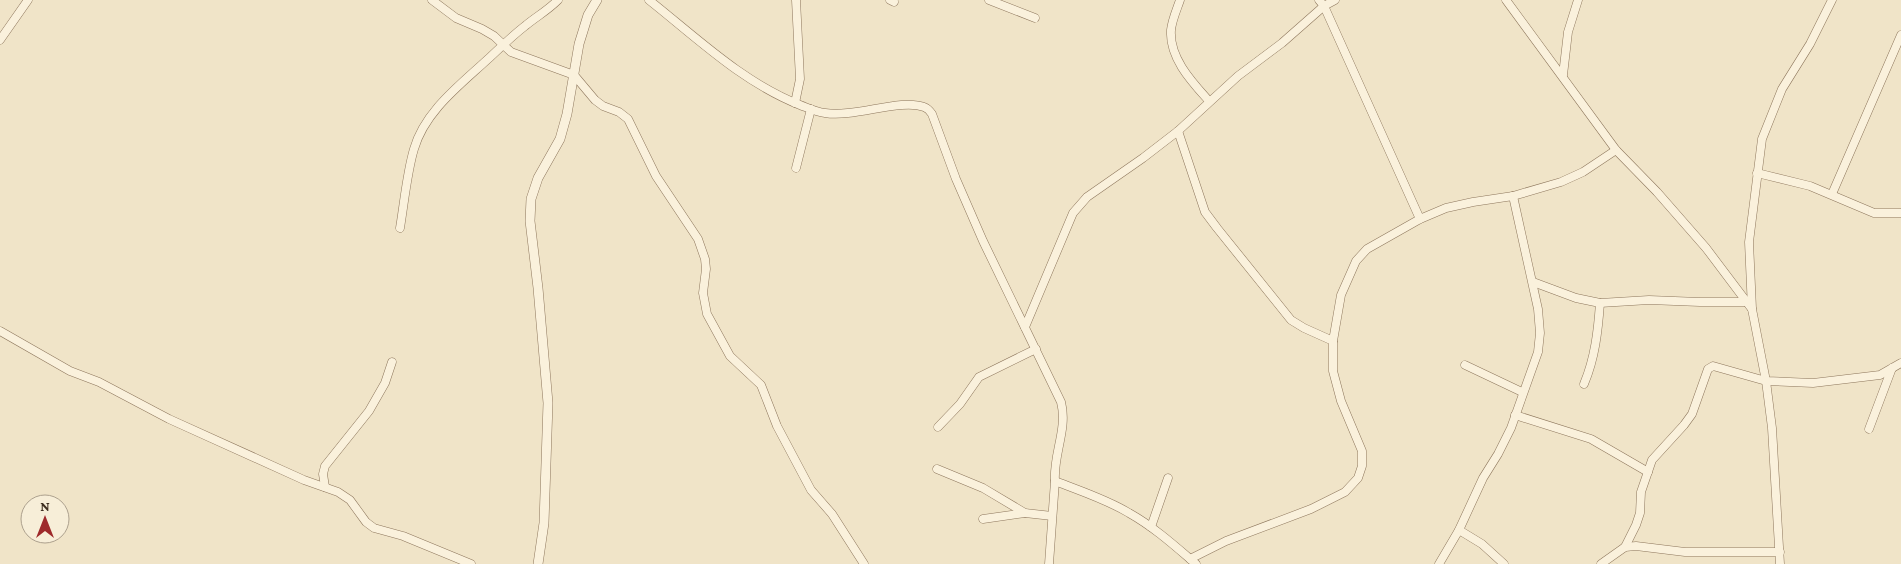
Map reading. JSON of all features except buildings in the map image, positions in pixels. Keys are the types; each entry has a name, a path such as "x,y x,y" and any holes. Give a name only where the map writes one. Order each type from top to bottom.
{"street":[{"path":"0,40 28,0"},
{"path":"432,0 456,18 494,36 512,52 574,75 595,100 603,106 619,112 632,124 656,176 698,239 705,259 706,269 703,293 706,314 730,356 761,385 777,426 812,490 832,514 864,564"},
{"path":"400,228 413,150 430,116 526,25 543,15 558,0"},
{"path":"538,564 544,523 548,403 530,221 531,199 538,178 560,139 567,114 579,44 588,15 597,0"},
{"path":"649,0 705,47 745,76 795,103 824,113 848,114 914,104 926,107 932,114 956,179 1004,287 1061,402 1064,413 1064,424 1054,470 1055,481 1049,564"},
{"path":"795,103 800,79 796,0"},
{"path":"989,0 1035,18"},
{"path":"1180,0 1171,31 1173,46 1179,62 1191,81 1210,101"},
{"path":"1025,327 1079,205 1087,197 1178,131 1238,76 1288,38 1321,3 1335,0"},
{"path":"1506,0 1563,75 1616,150 1706,248 1752,309"},
{"path":"1563,75 1568,32 1578,0"},
{"path":"1780,564 1772,428 1766,381 1752,309 1749,242 1762,139 1782,89 1810,44 1832,0"},
{"path":"1321,3 1420,219"},
{"path":"1832,194 1901,35"},
{"path":"796,168 811,109"},
{"path":"1178,131 1205,212 1291,320 1304,328 1333,340"},
{"path":"1055,481 1129,512 1151,527 1195,563 1226,541 1311,509 1346,492 1358,478 1362,466 1362,451 1341,401 1333,371 1333,340 1341,295 1356,261 1367,249 1420,219 1446,208 1513,196 1561,182 1583,172 1616,150"},
{"path":"1757,173 1810,186 1874,213 1901,213"},
{"path":"1439,564 1459,530 1483,478 1498,454 1515,415 1538,352 1538,309 1513,196"},
{"path":"1533,282 1576,298 1600,303 1649,300 1747,302"},
{"path":"1584,384 1589,373 1597,334 1600,303"},
{"path":"0,331 70,371 99,382 169,419 304,480 338,492 350,500 366,522 374,528 403,536 471,564"},
{"path":"938,427 960,404 979,377 1036,349"},
{"path":"325,487 323,474 325,466 369,411 385,383 392,362"},
{"path":"1602,564 1625,547 1640,513 1641,492 1652,460 1684,426 1692,414 1708,369 1714,366 1766,381 1813,383 1880,375 1901,363"},
{"path":"1465,365 1522,392"},
{"path":"1869,429 1892,368"},
{"path":"1515,415 1591,439 1648,472"},
{"path":"937,469 983,488 1025,513"},
{"path":"1151,527 1168,478"},
{"path":"983,519 1025,513 1052,516"},
{"path":"1459,530 1482,544 1504,564"},
{"path":"1625,547 1636,546 1684,552 1780,552"}]}
